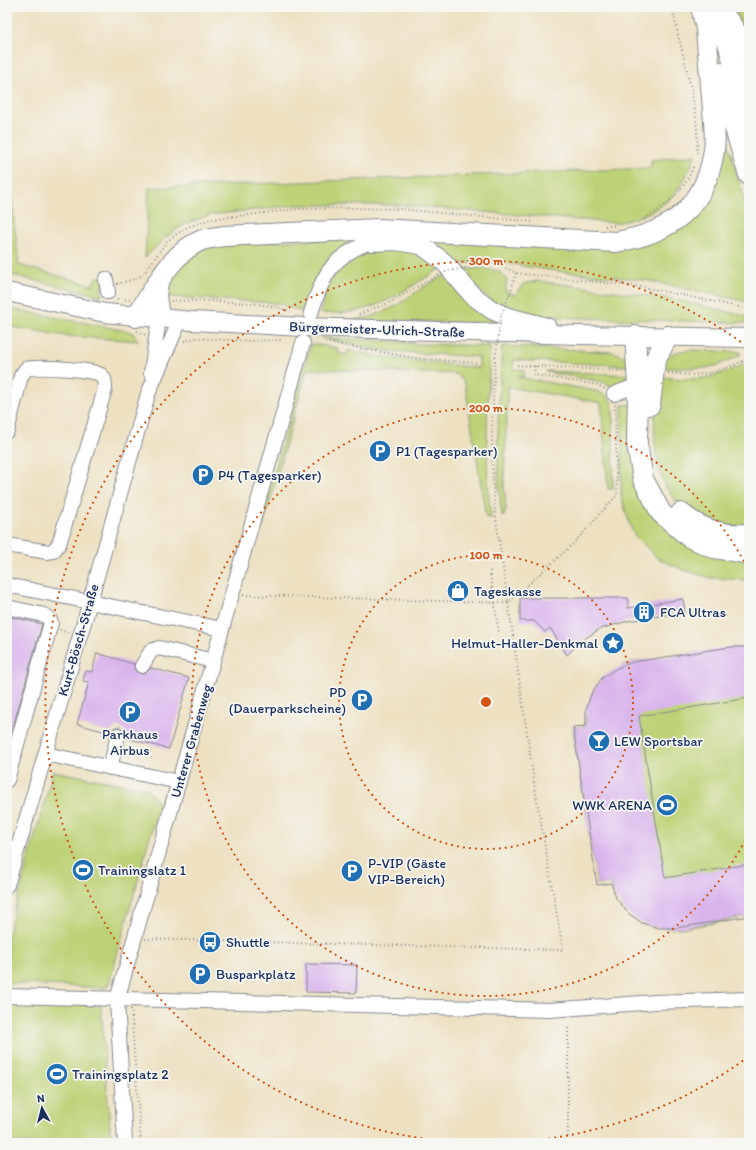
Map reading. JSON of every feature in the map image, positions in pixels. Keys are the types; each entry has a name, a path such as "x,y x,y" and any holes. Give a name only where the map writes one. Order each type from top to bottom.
{"highway":[{"path":"701,7 749,175"},
{"path":"719,7 749,52"},
{"path":"719,7 749,118"},
{"path":"136,317 158,301 174,261 186,248 203,240 224,236 371,229 434,231 616,242 640,238 665,228 682,214 695,200 704,184 715,148 706,28"},
{"path":"370,242 393,234 434,231"},
{"path":"635,336 638,385 637,444 643,479 661,513 689,537 714,548 749,554"},
{"path":"668,336 654,360 650,386 649,444 654,476 671,506 694,524 716,533 749,534"}],"main road":[{"path":"370,242 396,241 421,245 444,262 472,295 492,310 508,317 579,335"},
{"name":"Bürgermeister-Ulrich-Straße","path":"7,292 105,313 136,317 158,301 180,320 296,327 749,338"}],"street":[{"path":"311,313 321,284 330,269 345,254 370,242"},
{"name":"Kurt-Bösch-Straße","path":"148,394 158,301"},
{"name":"Kurt-Bösch-Straße","path":"7,885 90,602 148,394 170,339 180,320"},
{"name":"Unterer Grabenweg","path":"125,1143 123,1000 134,938 303,343"},
{"path":"7,431 21,376 26,369 36,367 92,372 102,376 105,380 105,389 59,544 53,551 48,552 7,545"},
{"path":"614,394 638,385"},
{"path":"7,585 222,629"},
{"path":"7,607 44,615 49,618 51,623 7,780"},
{"path":"142,666 151,651 159,648 213,661"},
{"path":"110,768 118,735"},
{"path":"45,754 179,782"},
{"path":"7,996 549,1010 655,1002 749,999"}],"path":[{"path":"672,7 695,117 698,139 697,155"},
{"path":"639,221 660,210 677,196 686,182 696,161"},
{"path":"107,285 114,285 138,278 144,273 167,241 188,227 211,219 299,209 399,208 536,222"},
{"path":"603,226 621,225"},
{"path":"356,315 374,310 391,302 427,281 448,271 492,264 504,267 516,273 644,287 749,309"},
{"path":"134,938 563,950 536,789 492,484 491,444 495,361 501,316 516,273"},
{"path":"158,301 187,300 270,305 286,309 293,314"},
{"path":"170,339 185,341 195,338 247,341 284,340"},
{"path":"319,341 415,358 476,363"},
{"path":"661,373 691,375 715,372 749,360"},
{"path":"517,365 624,371"},
{"path":"232,594 494,603 508,602 574,543 617,495 614,394 598,385 534,375 535,366"},
{"path":"490,571 499,634"},
{"path":"123,1000 141,1143"},
{"path":"568,1028 568,1143"}],"green space":[{"path":"734,7 749,7 749,38 741,26"},
{"path":"722,123 749,215 749,302 644,280 556,271 492,261 456,264 445,251 432,243 432,238 552,247 679,224"},
{"path":"695,155 682,182 675,193 666,202 644,215 616,223 399,205 297,205 210,215 185,224 166,237 145,258 149,188 651,168 651,160"},
{"path":"11,193 19,265 92,285 96,277 104,279 101,296 7,274 7,194"},
{"path":"346,238 346,244 330,259 319,274 303,312 277,303 171,297 165,294 167,285 176,269 209,245"},
{"path":"407,246 442,268 398,294 371,307 339,313 320,313 325,294 334,275 349,260 371,249"},
{"path":"482,268 499,271 507,280 505,291 515,295 523,284 537,281 674,299 749,317 749,323 552,317 523,313 500,305 490,299 471,282 461,270"},
{"path":"447,274 510,323 349,321 373,316 394,307 425,286"},
{"path":"7,308 132,332 139,341 66,336 7,326"},
{"path":"321,338 394,341 419,344 490,346 487,453 491,518 486,518 465,384 457,374 307,369 263,526 259,524 311,344 338,348 337,353 347,355 348,350 375,356 479,368 479,357 386,351"},
{"path":"502,346 613,352 621,355 627,360 630,366 514,360 513,369 524,370 524,377 517,377 596,391 602,393 609,399 613,408 613,489 608,489 601,403 508,387 504,483 506,510 504,516 502,516 498,473 498,452"},
{"path":"693,350 740,352 740,356 718,365 705,368 661,368 666,359 673,353"},
{"path":"749,364 749,529 717,525 693,518 673,498 664,483 658,466 654,430 659,377 686,379 706,378"},
{"path":"546,371 631,375 630,380 613,387 603,382"},
{"path":"622,405 638,405 637,444 661,513 749,554 749,580 711,578 683,570 657,558 635,536 621,497"},
{"name":"WWK ARENA","path":"749,648 749,916 688,927 669,928 651,925 635,918 621,904 610,883 597,885 573,727 585,726 586,714 592,693 604,678 622,666 633,662"},
{"name":"Trainingslatz 1","path":"53,771 147,789 159,804 109,984 105,988 7,983 7,937"},
{"name":"Trainingsplatz 2","path":"7,1004 101,1005 111,1143 7,1143"}],"building":[{"path":"520,598 628,598 628,608 683,599 685,612 628,621 600,629 584,639 567,655 550,628 545,632 534,621 520,621"},
{"path":"7,616 42,624 7,748"},
{"name":"WWK ARENA","path":"730,647 749,647 749,698 639,716 665,878 749,864 749,916 676,928 659,928 642,923 628,913 616,898 611,883 597,885 573,727 586,726 586,709 592,692 602,678 617,668 633,662"},
{"name":"Parkhaus Airbus","path":"97,653 134,664 135,670 141,674 146,673 151,668 189,678 169,749 126,738 126,732 120,727 115,727 110,733 77,724 89,682 83,681 86,671 92,672"},
{"path":"306,964 357,965 356,993 306,992"}],"place":[{"name":"P1 (Tagesparker)","path":"380,451"},
{"name":"P4 (Tagesparker)","path":"203,475"},
{"name":"Tageskasse","path":"458,591"},
{"name":"FCA Ultras","path":"644,612"},
{"name":"Helmut-Haller-Denkmal","path":"613,643"},
{"name":"PD (Dauerparkscheine)","path":"362,700"},
{"name":"Parkhaus Airbus","path":"130,712"},
{"name":"LEW Sportsbar","path":"599,741"},
{"name":"WWK ARENA","path":"667,805"},
{"name":"Trainingslatz 1","path":"83,870"},
{"name":"P-VIP (Gäste VIP-Bereich)","path":"352,871"},
{"name":"Shuttle","path":"210,942"},
{"name":"Busparkplatz","path":"200,974"},
{"name":"Trainingsplatz 2","path":"57,1074"}]}
